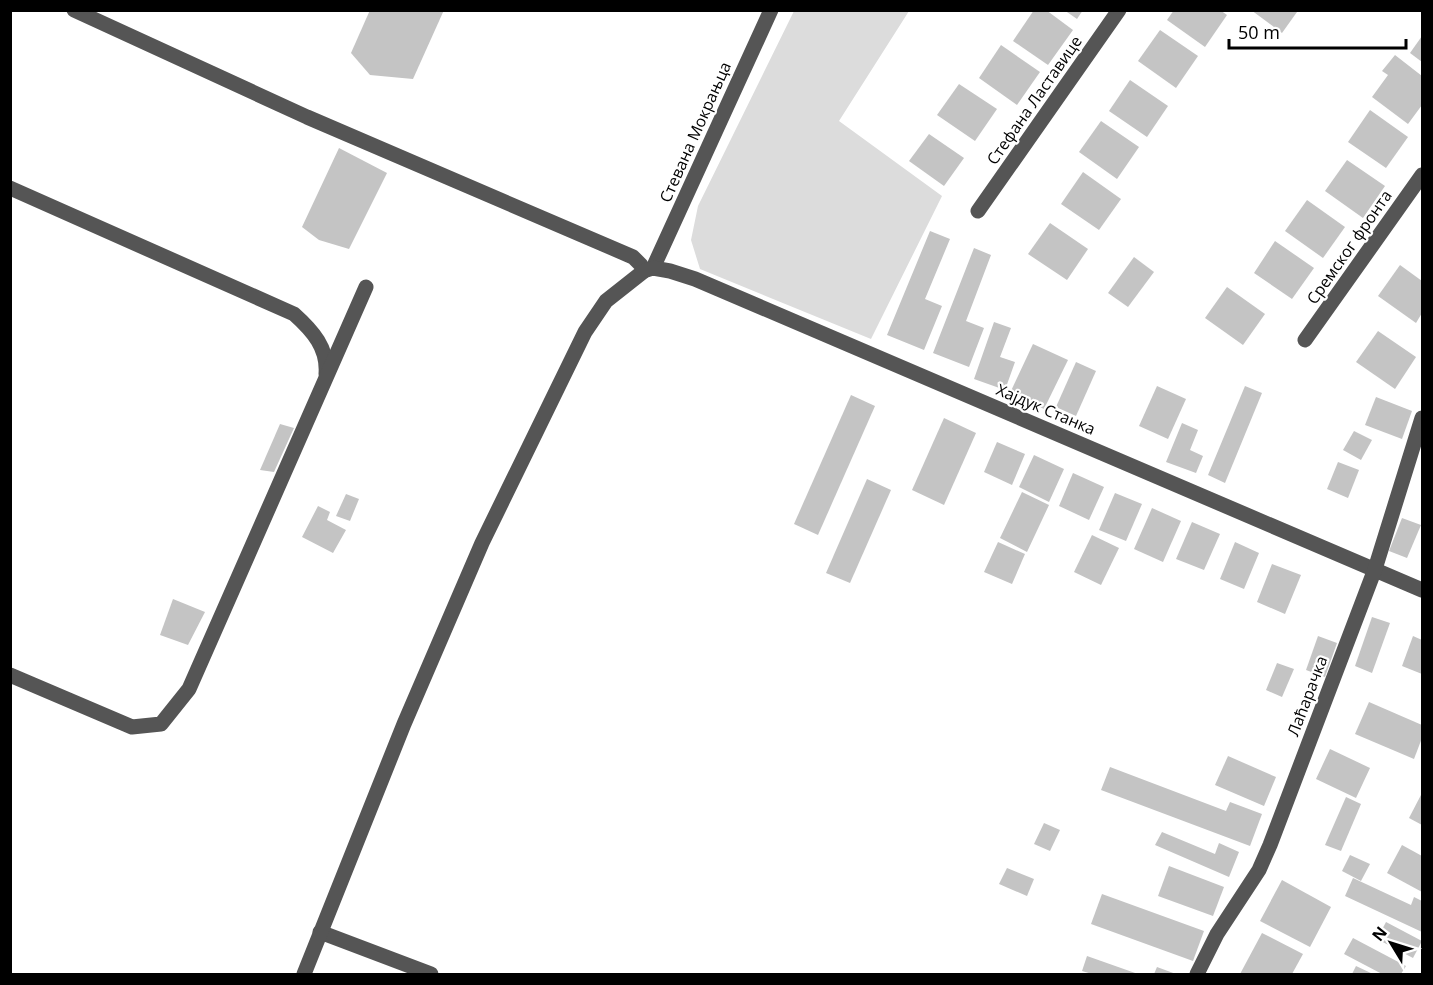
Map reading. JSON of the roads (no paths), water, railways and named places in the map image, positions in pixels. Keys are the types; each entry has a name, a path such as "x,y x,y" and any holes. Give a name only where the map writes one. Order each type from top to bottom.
{"street":[{"path":"74,10 307,117 633,256 649,270 606,301 585,332 482,543 404,724 304,975"},
{"name":"Стевана Мокрањца","path":"649,270 771,10"},
{"name":"Стефана Ластавице","path":"978,211 1119,10"},
{"name":"Сремског фронта","path":"1305,340 1422,175"},
{"path":"10,188 294,314 318,338 327,365 326,377"},
{"name":"Хајдук Станка","path":"649,270 670,271 695,279 1422,590"},
{"path":"10,675 132,727 161,724 189,689 366,287"},
{"name":"Лаћарачка","path":"1197,975 1217,934 1259,870 1270,845 1376,569 1422,418"},
{"path":"320,932 431,975"}]}
